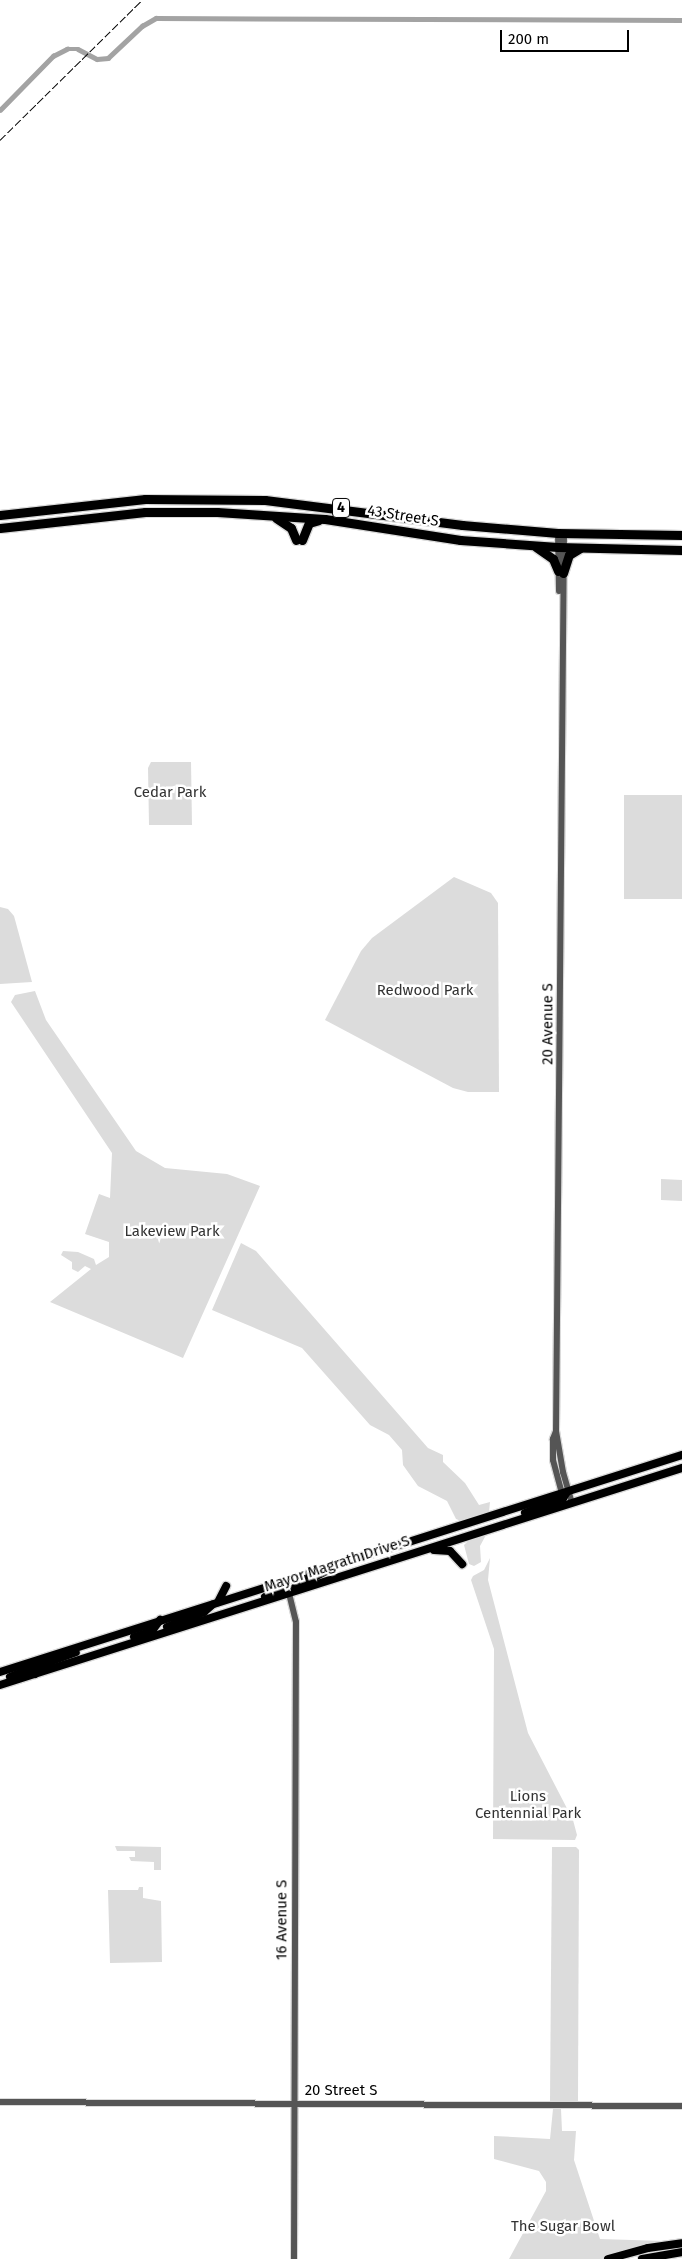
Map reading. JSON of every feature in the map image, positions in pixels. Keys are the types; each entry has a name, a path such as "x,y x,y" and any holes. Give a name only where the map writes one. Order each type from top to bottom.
{"highway":[{"name":"43 Street S","path":"0,515 145,499 265,500 462,525 561,533 682,535"},
{"name":"43 Street S","path":"0,528 145,512 264,514 325,519 460,540 580,548 682,550"},
{"path":"264,514 288,524 299,540 309,523 325,519"},
{"path":"531,545 553,559 561,572"},
{"path":"561,572 569,555 580,548"}],"main road":[{"name":"Mayor Magrath Drive S","path":"0,1685 492,1529 566,1498 682,1455"},
{"name":"Mayor Magrath Drive S","path":"0,1672 331,1567 566,1498 682,1468"},
{"path":"422,1551 450,1551 462,1564"},
{"path":"290,1594 331,1567"},
{"path":"245,1607 283,1589 286,1582"},
{"path":"163,1633 168,1626 204,1612 217,1602 226,1586 237,1596"},
{"path":"102,1652 152,1630 160,1620"},
{"path":"35,1674 41,1665 88,1648 98,1640"},
{"path":"0,1680 35,1667 41,1658"},
{"path":"608,2259 648,2248 682,2243"},
{"path":"642,2259 682,2252"}],"street":[{"name":"20 Avenue S","path":"561,533 556,1431 566,1498"},
{"name":"16 Avenue S","path":"286,1582 296,1622 294,2259"},
{"name":"20 Street S","path":"0,2102 682,2106"}],"green space":[{"name":"Cedar Park","path":"151,762 191,762 192,825 149,825 148,768"},
{"path":"624,795 682,795 682,899 624,899"},
{"name":"Redwood Park","path":"454,877 491,893 498,903 499,1092 468,1092 453,1088 325,1020 361,951 372,938"},
{"path":"0,907 8,909 14,916 32,982 0,984"},
{"name":"Lakeview Park","path":"35,991 46,1020 136,1151 165,1168 227,1174 260,1186 183,1358 50,1302 91,1269 85,1266 78,1272 72,1269 72,1262 61,1255 63,1251 78,1252 94,1259 96,1265 109,1257 109,1242 85,1234 99,1194 110,1198 112,1153 11,1002 15,995"},
{"path":"661,1179 682,1180 682,1201 661,1200"},
{"path":"241,1243 256,1251 428,1448 443,1455 443,1462 465,1483 479,1505 490,1502 489,1512 461,1521 456,1519 447,1501 418,1486 403,1465 402,1450 389,1435 370,1425 302,1348 212,1310"},
{"path":"486,1535 480,1546 481,1562 474,1566 469,1564 464,1545 469,1540"},
{"name":"Lions Centennial Park","path":"490,1558 488,1580 528,1733 573,1820 577,1835 575,1840 493,1839 494,1649 471,1580 473,1576 484,1570"},
{"path":"115,1846 161,1847 161,1870 154,1870 154,1862 131,1861 129,1857 135,1857 135,1851 117,1851"},
{"path":"552,1847 576,1847 579,1850 578,2101 550,2101"},
{"path":"139,1887 143,1887 143,1898 161,1901 162,1962 110,1963 108,1890 138,1890"},
{"name":"The Sugar Bowl","path":"553,2109 561,2109 562,2131 576,2131 574,2160 600,2239 664,2241 602,2259 509,2259 546,2191 546,2182 539,2171 494,2159 494,2136 550,2139"}],"waterway":[{"path":"0,110 53,56 67,49 78,49 97,59 108,58 142,26 156,18 682,20"}],"railway":[{"path":"0,140 142,0"}]}
